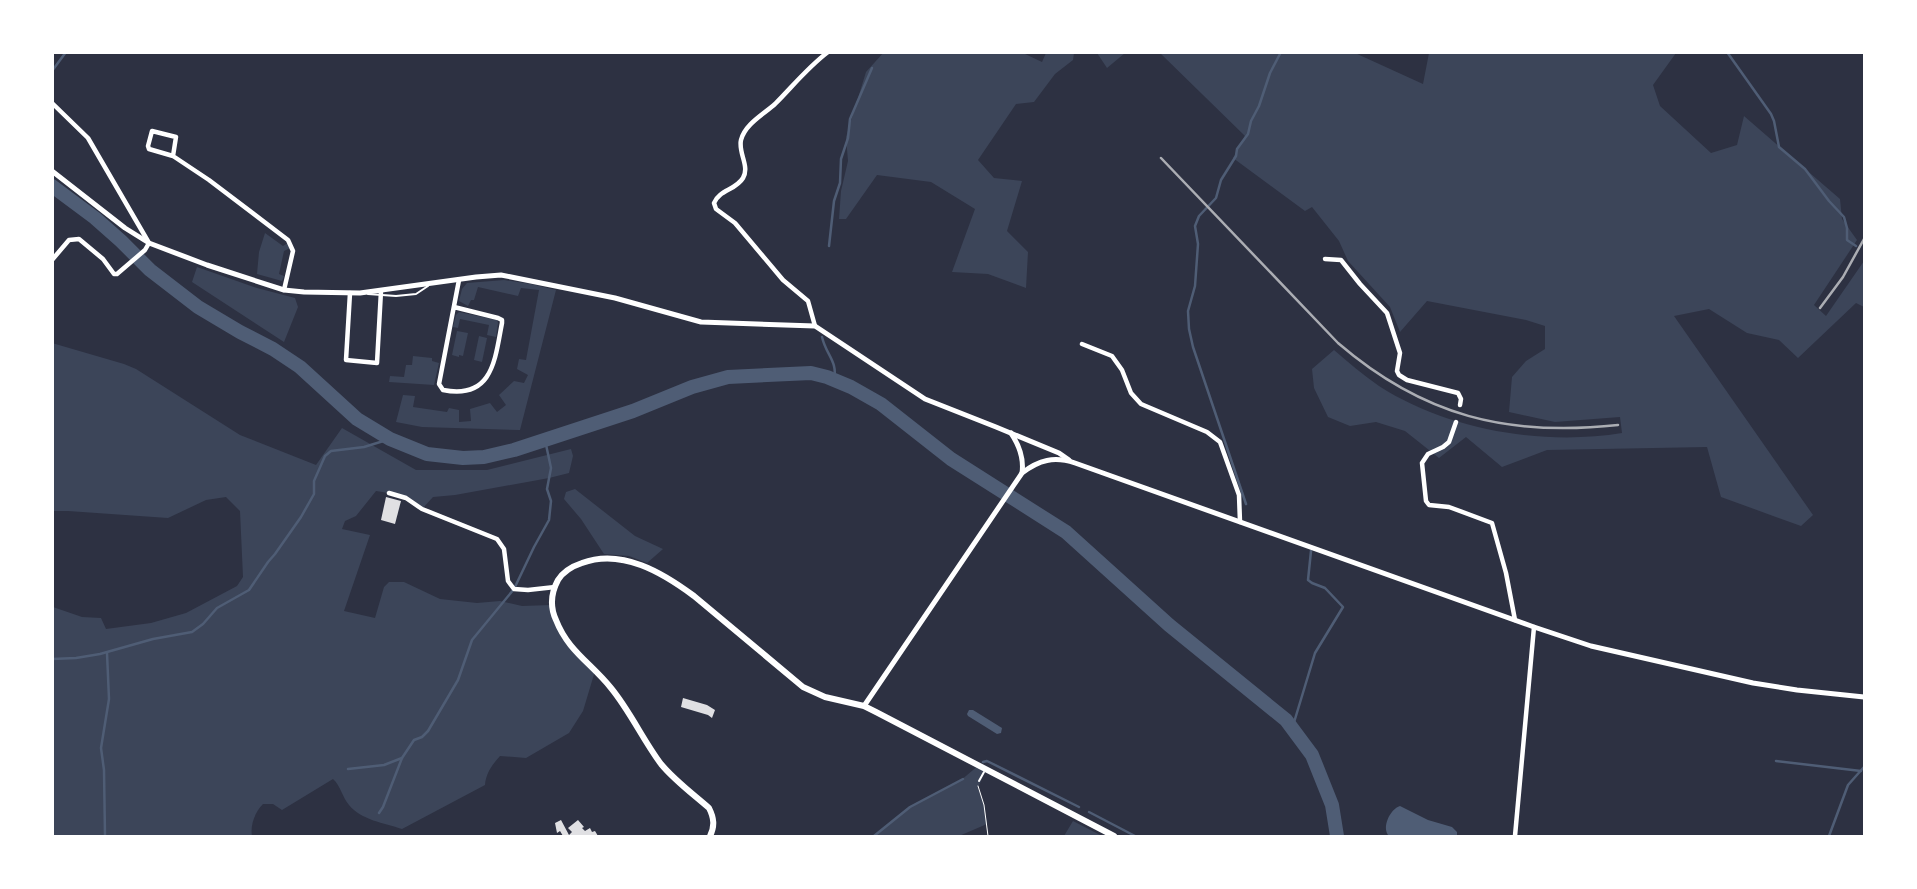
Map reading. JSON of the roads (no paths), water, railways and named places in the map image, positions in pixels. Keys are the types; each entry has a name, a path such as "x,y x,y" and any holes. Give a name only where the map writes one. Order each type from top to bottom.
{"main road":[{"path":"710,836 713,830 713,817 708,808 663,766 616,694 563,638 551,605 555,587 560,578 573,566 604,558 641,565 676,583 803,687 825,697 864,706 1114,836"}],"street":[{"path":"815,326 810,304 783,280 735,223 716,209 714,203 718,196 734,187 744,176 745,167 741,141 748,128 817,60 828,52"},
{"path":"52,103 88,138 149,243"},
{"path":"173,156 176,137 152,131 149,149 173,156 209,180 288,240 293,251 284,290"},
{"path":"52,171 125,228 149,243 207,266 284,290 380,293 491,275 513,277 615,298 702,322 815,326 925,399 1059,453 1072,462 1534,627 1591,646 1753,683 1796,690 1864,697"},
{"path":"52,260 66,242 75,238 82,241 106,262 114,274 120,273 149,243"},
{"path":"1325,258 1340,260 1387,313 1400,352 1397,371 1399,375 1407,380 1458,393 1461,399 1460,405"},
{"path":"454,307 502,320 491,372 475,387 460,392 443,390 439,384 459,280"},
{"path":"350,293 346,360 377,363 380,293"},
{"path":"1082,344 1112,356 1122,370 1132,393 1141,404 1207,432 1220,442 1238,495 1240,522"},
{"path":"1456,422 1449,442 1428,454 1423,460 1422,472 1426,501 1430,505 1449,507 1492,523 1506,574 1515,620"},
{"path":"1011,433 1020,451 1022,473"},
{"path":"864,706 1022,473 1044,460 1072,462"},
{"path":"389,492 406,498 422,509 497,539 504,549 508,581 514,588 528,590 555,587"},
{"path":"1515,836 1534,627"}],"lane":[{"path":"980,781 986,769"}],"waterway":[{"path":"52,71 66,52"},
{"path":"1246,504 1193,347 1188,311 1195,286 1198,244 1195,226 1199,216 1216,198 1221,180 1236,156 1237,149 1248,134 1251,121 1259,106 1270,73 1281,52"},
{"path":"1727,52 1771,114 1779,147 1805,169 1829,201 1844,217 1847,228 1847,240 1856,246"},
{"path":"829,246 834,201 840,183 841,159 848,138 850,119 872,68"},
{"path":"52,186 95,218 150,270 198,307 273,349 300,367 357,419 390,439 427,454 463,458 484,457 514,450 633,411 692,387 728,377 811,373 827,377 851,387 881,404 951,459 1066,532 1169,625 1286,720 1312,755 1332,805 1337,836"},
{"path":"822,337 833,363 834,380"},
{"path":"52,659 100,654 153,639 192,632 203,624 217,608 249,590 301,517 314,494 314,481 325,456 331,451 364,447 390,439"},
{"path":"348,769 384,765 402,758 414,740 422,737 428,731 458,680 472,640 514,589 549,520 551,501 547,489 551,468 545,440"},
{"path":"1292,729 1315,653 1343,607 1325,588 1308,580 1311,551"},
{"path":"105,836 104,770 101,748 109,699 107,653"},
{"path":"379,813 402,758"},
{"path":"983,762 987,761 1079,807"},
{"path":"1776,761 1861,771"},
{"path":"1829,836 1848,785 1864,767"},
{"path":"874,836 910,807 963,779"},
{"path":"1089,812 1135,836"}],"railway":[{"path":"1161,158 1338,343 1370,368 1402,388 1435,404 1468,416 1503,424 1539,428 1618,425"},
{"path":"1820,308 1843,277 1864,239"}]}
